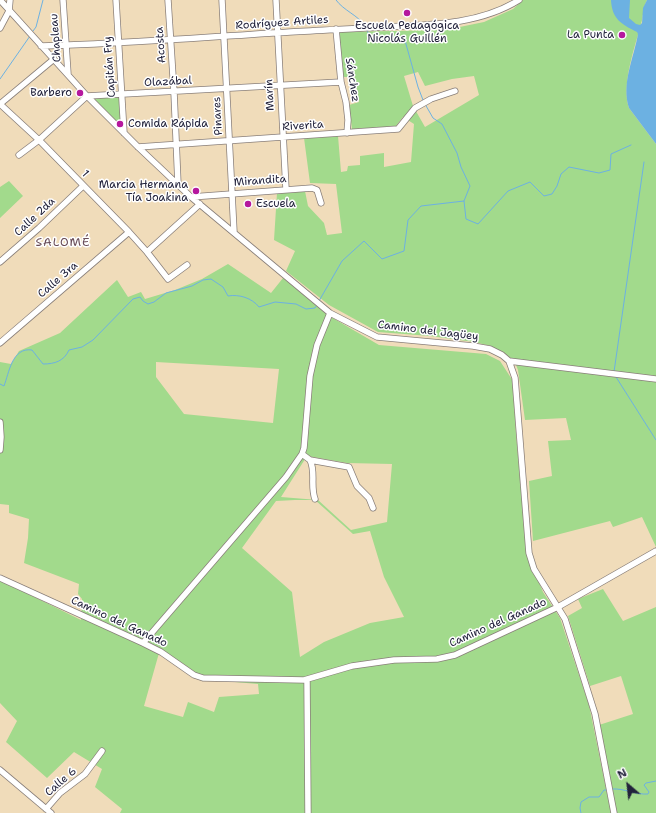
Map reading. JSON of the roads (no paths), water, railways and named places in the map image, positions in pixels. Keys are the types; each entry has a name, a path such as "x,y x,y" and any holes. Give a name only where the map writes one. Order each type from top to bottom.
{"street":[{"name":"Camino del Jagüey","path":"0,0 9,12 87,96 138,147 200,204 330,313 377,337 479,347 490,349 502,355 509,361 656,379"},
{"path":"0,28 9,12 10,0"},
{"name":"Chapleau","path":"63,0 68,74"},
{"name":"Capitán Fry","path":"116,0 124,133"},
{"name":"Acosta","path":"168,0 178,184"},
{"name":"Pinares","path":"222,0 234,232"},
{"name":"Marín","path":"276,0 282,138 286,190"},
{"name":"Rodríguez Artiles","path":"41,46 411,26 469,20 491,14 519,0"},
{"name":"Sánchez","path":"336,29 341,82 346,102 348,120 347,133"},
{"path":"0,104 54,59"},
{"name":"Olazábal","path":"87,96 341,82"},
{"name":"Riverita","path":"138,147 176,146 398,129 415,108 455,91"},
{"path":"19,155 39,140 87,96"},
{"name":"1","path":"0,104 39,140 129,232 168,279 187,265"},
{"name":"Calle 2da","path":"0,262 39,228 83,186"},
{"name":"Mirandita","path":"191,196 312,188 317,190 321,203"},
{"path":"147,252 200,204"},
{"name":"Calle 3ra","path":"0,343 129,232"},
{"path":"143,643 286,477 302,454 304,448 310,376 317,345 330,313"},
{"path":"509,361 515,378 529,553 534,569 565,619 595,714 614,813"},
{"path":"0,422 0,450"},
{"path":"302,454 310,460 349,467 357,486 369,498 373,508"},
{"path":"310,460 313,467 313,494 315,499"},
{"name":"Camino del Ganado","path":"0,578 143,643 161,652 194,675 203,678 307,680 352,666 394,660 437,659 455,655 558,607 656,551"},
{"path":"307,680 308,813"},
{"name":"Calle 6","path":"49,811 60,793 85,774 102,751"},
{"path":"0,770 49,811"}],"water":[{"path":"611,0 630,0 629,18 636,24 640,25 642,23 643,8 647,0 656,0 656,144 629,108 627,99 627,80 638,34 618,20 613,12"}],"waterway":[{"path":"33,31 36,27 43,0"},
{"path":"336,0 359,19 365,26"},
{"path":"367,31 373,37 404,37 423,100"},
{"path":"0,79 30,36"},
{"path":"425,104 433,118 442,124 457,153 461,167 470,186 464,201"},
{"path":"319,301 342,261 364,241 382,259 404,251 408,220 421,206 464,201 466,219 478,224 508,191 530,182 544,196 552,194 557,186 561,174 569,167 599,173 610,170 611,154 631,145"},
{"path":"614,372 644,162"},
{"path":"0,384 4,386 12,362 25,350 32,350 43,364 59,361 65,357 69,350 82,347 93,340 133,299 140,297 148,304 154,302 166,293 192,286 203,280 211,279 223,287 228,296 245,297 253,301 259,307 275,302 296,304 306,309 315,308 317,305"},
{"path":"616,377 656,440"},
{"path":"612,789 639,794 648,794 649,792 644,785 646,783 656,781"},
{"path":"581,813 581,802 589,797 599,797 604,790 607,790"}],"place":[{"name":"Escuela Pedagógica Nicolás Guillén","path":"407,13"},
{"name":"La Punta","path":"622,35"},
{"name":"Barbero","path":"80,93"},
{"name":"Comida Rápida","path":"120,124"},
{"name":"Marcia Hermana Tía Joakina","path":"196,191"},
{"name":"Escuela","path":"248,204"}],"district":[{"name":"SALOMÉ","path":"63,243"}]}
